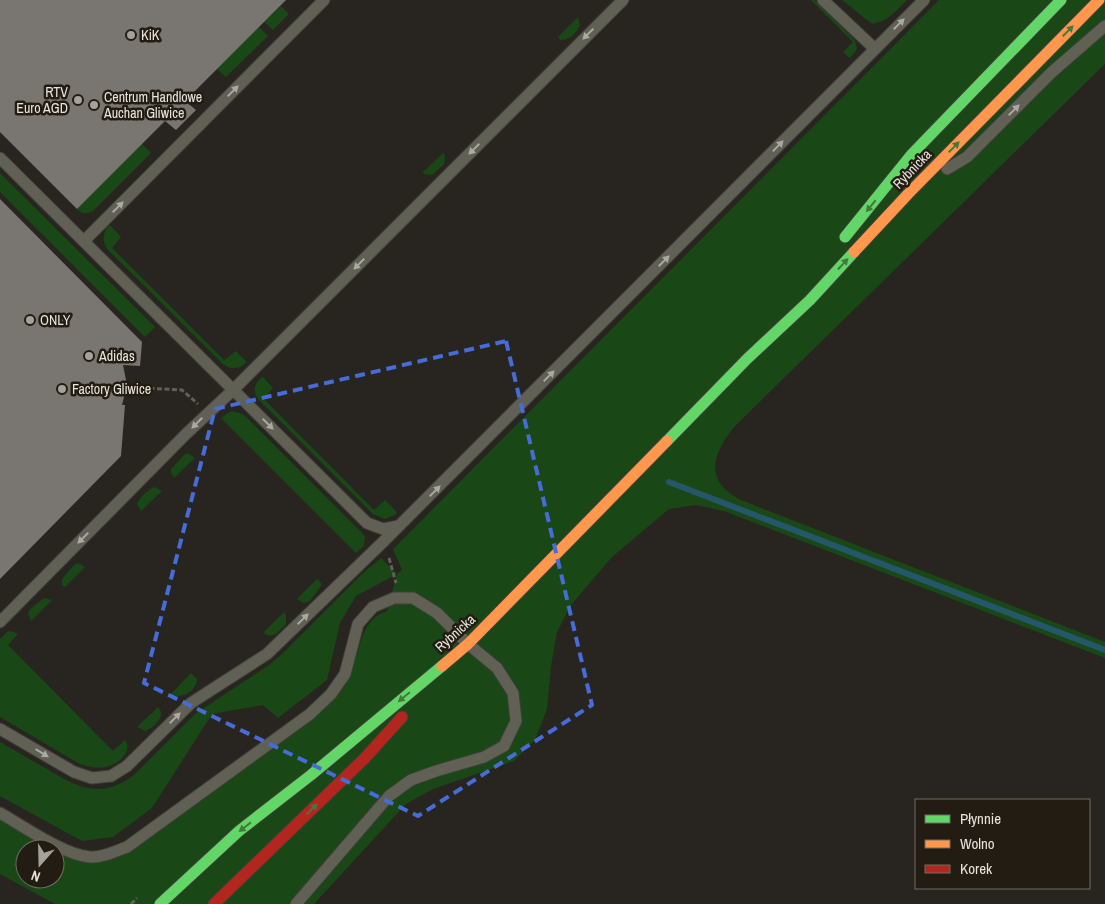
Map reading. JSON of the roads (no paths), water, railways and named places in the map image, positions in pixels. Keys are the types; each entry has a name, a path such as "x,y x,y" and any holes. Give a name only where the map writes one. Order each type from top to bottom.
{"main road":[{"name":"Rybnicka","path":"839,245 912,154 1061,0"},
{"name":"Rybnicka","path":"160,904 239,831 311,775 468,644 747,359 810,300 908,194 1099,0"},
{"name":"Rybnicka","path":"747,359 802,291"},
{"path":"214,904 365,758 468,644"}],"lane":[{"path":"84,241 324,0"},
{"path":"1,621 208,412 233,390 623,0"},
{"path":"824,0 875,49"},
{"path":"835,0 842,18"},
{"path":"0,728 74,772 92,778 112,776 128,766 190,702 267,654 400,526 924,0"},
{"path":"908,194 967,157 1052,72 1105,26"},
{"path":"0,158 367,523 383,529 400,526"},
{"path":"0,813 67,850 90,857 127,847 302,720 324,701 345,674 358,624 373,607 394,598 413,598 437,612 468,644 497,668 513,693 516,721 504,746 484,757 436,770 411,780 389,796 296,904"}],"waterway":[{"path":"669,482 1105,650"}],"place":[{"name":"KiK","path":"131,35"},
{"name":"RTV Euro AGD","path":"78,100"},
{"name":"Centrum Handlowe Auchan Gliwice","path":"94,105"},
{"name":"ONLY","path":"30,320"},
{"name":"Adidas","path":"89,356"},
{"name":"Factory Gliwice","path":"62,389"}]}
